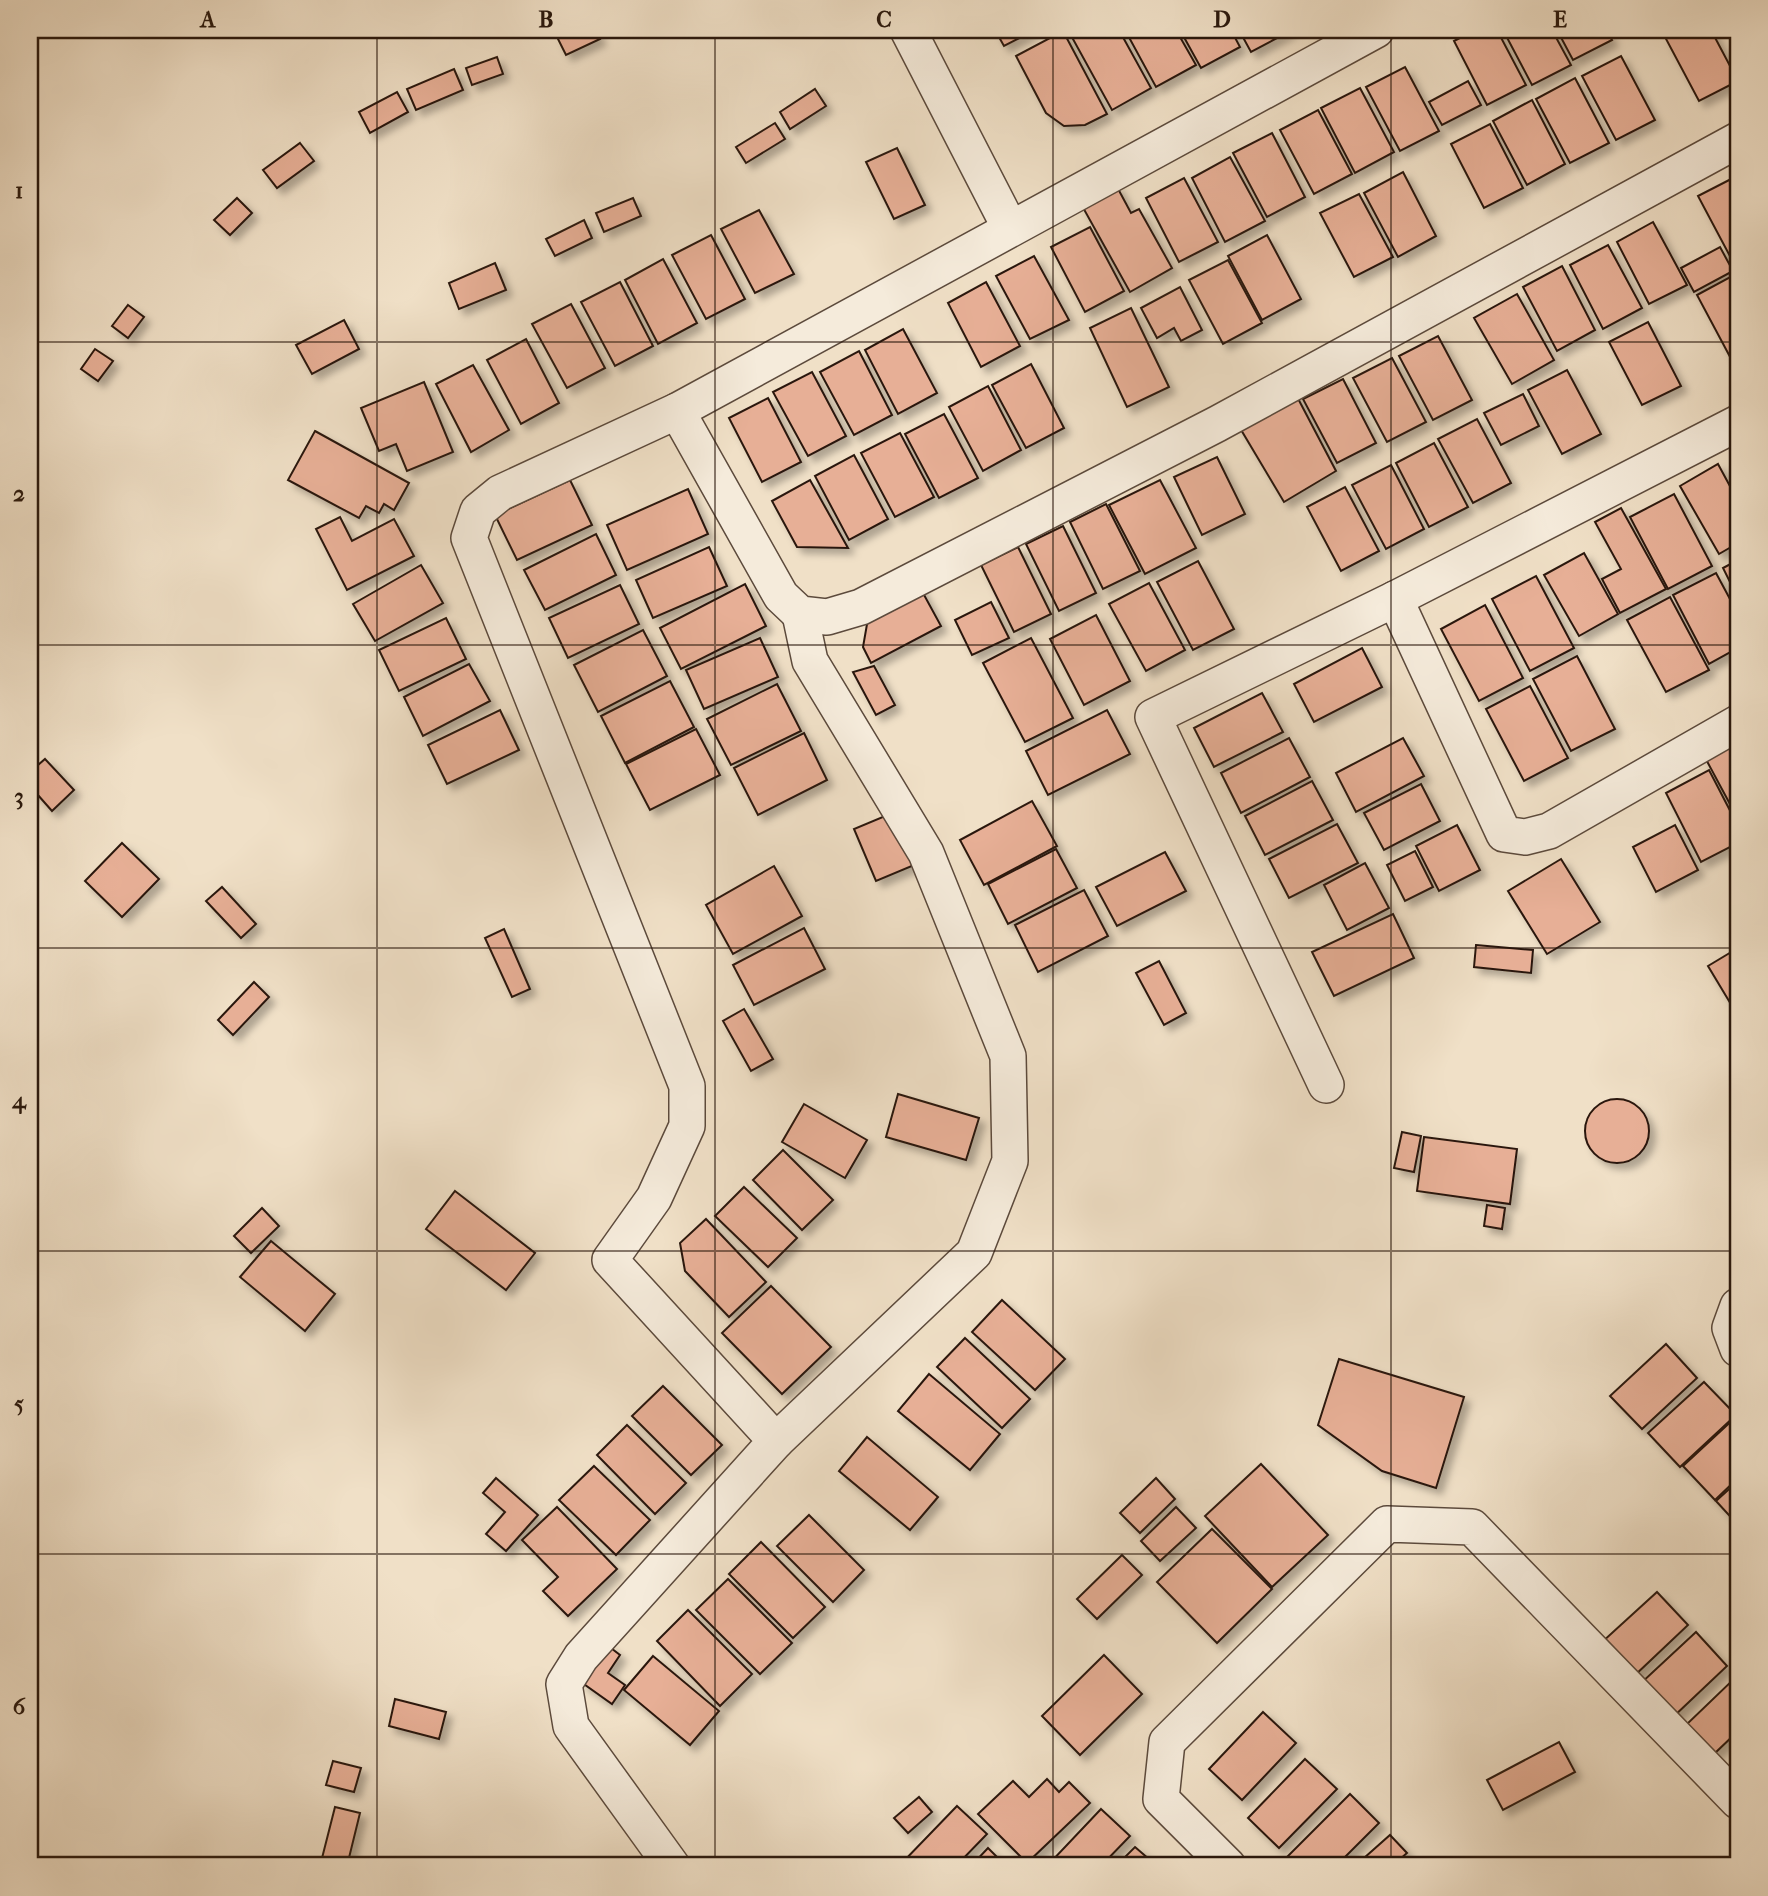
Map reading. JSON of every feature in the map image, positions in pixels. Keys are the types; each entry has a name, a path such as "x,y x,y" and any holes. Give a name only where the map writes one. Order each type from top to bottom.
{"street":[{"path":"908,30 1010,228"},
{"path":"776,1441 610,1260 654,1198 687,1126 687,1086 469,538 478,511 500,493 677,411 1376,30"},
{"path":"800,614 827,617 861,607 1217,424 1738,140"},
{"path":"672,1866 571,1726 564,1684 581,1657 776,1441 974,1253 1010,1161 1008,1056 926,853 810,661 800,614 781,596 677,411"},
{"path":"1326,1085 1153,717 1395,599 1738,424"},
{"path":"1395,599 1504,834 1525,837 1549,831 1738,723"},
{"path":"1738,1306 1730,1328 1738,1349"},
{"path":"1228,1866 1161,1799 1167,1742 1387,1524 1472,1527 1738,1801"}],"building":[{"path":"573,30 595,30 600,39 566,55 557,37"},
{"path":"995,30 1035,30 1004,46"},
{"path":"1068,30 1119,30 1151,88 1112,110"},
{"path":"1125,30 1176,30 1196,65 1156,87"},
{"path":"1180,30 1231,30 1240,47 1201,68"},
{"path":"1239,30 1292,30 1251,52"},
{"path":"1475,30 1497,30 1526,85 1487,105 1454,41"},
{"path":"1503,30 1552,30 1571,65 1532,85"},
{"path":"1557,30 1606,30 1612,40 1573,60"},
{"path":"1680,30 1711,30 1738,81 1699,101 1665,37"},
{"path":"1063,31 1107,114 1085,125 1064,126 1046,113 1016,56"},
{"path":"1621,56 1655,120 1616,140 1582,76"},
{"path":"497,57 503,74 472,85 466,68"},
{"path":"1405,67 1439,131 1400,151 1366,87"},
{"path":"454,69 463,90 416,110 407,89"},
{"path":"1575,78 1609,143 1570,163 1536,99"},
{"path":"1468,81 1481,105 1442,125 1429,102"},
{"path":"1360,88 1394,152 1355,173 1321,108"},
{"path":"815,89 826,106 790,129 780,112"},
{"path":"397,92 408,112 370,133 359,112"},
{"path":"1532,100 1565,164 1527,185 1493,121"},
{"path":"1318,110 1352,174 1314,194 1280,130"},
{"path":"775,123 785,139 746,163 736,147"},
{"path":"1490,124 1523,188 1484,208 1451,144"},
{"path":"1272,133 1305,197 1267,217 1233,153"},
{"path":"300,143 314,161 277,188 263,170"},
{"path":"897,148 925,205 894,219 866,162"},
{"path":"1230,157 1265,221 1225,242 1192,178"},
{"path":"1403,172 1436,236 1398,257 1364,193"},
{"path":"1737,176 1738,257 1732,260 1698,196"},
{"path":"1184,178 1218,242 1179,262 1146,198"},
{"path":"1116,185 1131,213 1139,209 1172,268 1130,292 1081,204"},
{"path":"1359,194 1393,257 1354,277 1320,213"},
{"path":"237,198 252,213 230,235 214,220"},
{"path":"633,198 641,216 604,232 596,213"},
{"path":"759,210 794,274 755,293 721,229"},
{"path":"584,220 592,238 555,256 546,239"},
{"path":"1653,222 1687,285 1649,304 1617,242"},
{"path":"1090,227 1124,291 1085,312 1051,247"},
{"path":"711,235 745,299 706,319 672,255"},
{"path":"1267,235 1301,299 1262,320 1228,256"},
{"path":"1608,245 1642,308 1603,329 1570,265"},
{"path":"1720,247 1733,271 1694,292 1681,268"},
{"path":"1034,256 1069,320 1030,339 996,276"},
{"path":"663,259 697,323 658,344 625,280"},
{"path":"1228,260 1262,323 1223,344 1189,280"},
{"path":"495,263 506,290 459,309 449,283"},
{"path":"1562,266 1595,330 1557,351 1523,287"},
{"path":"1734,275 1738,281 1736,368 1697,295"},
{"path":"620,282 653,346 615,366 581,302"},
{"path":"986,282 1020,346 981,367 948,303"},
{"path":"1180,287 1202,330 1181,341 1174,328 1157,338 1141,308"},
{"path":"1517,294 1554,360 1512,384 1474,318"},
{"path":"571,304 605,368 567,388 532,324"},
{"path":"128,305 144,317 128,338 112,326"},
{"path":"1131,308 1169,387 1127,407 1090,328"},
{"path":"344,320 359,349 312,374 296,345"},
{"path":"1648,322 1681,386 1642,405 1609,342"},
{"path":"903,329 937,393 898,414 865,350"},
{"path":"1438,336 1472,400 1433,420 1399,356"},
{"path":"526,339 559,403 521,424 487,360"},
{"path":"95,349 113,361 98,381 81,369"},
{"path":"859,351 892,415 854,435 820,372"},
{"path":"1392,358 1426,422 1387,442 1353,378"},
{"path":"1031,364 1064,428 1026,448 992,385"},
{"path":"473,365 509,430 471,452 436,384"},
{"path":"1567,370 1601,434 1562,454 1528,390"},
{"path":"812,372 846,436 808,456 773,392"},
{"path":"1343,379 1376,443 1337,463 1303,399"},
{"path":"424,382 453,452 407,471 396,444 379,451 361,408"},
{"path":"988,386 1021,450 983,471 949,407"},
{"path":"1293,389 1336,471 1284,502 1237,423"},
{"path":"1523,394 1539,426 1501,445 1484,413"},
{"path":"768,398 801,462 762,482 729,418"},
{"path":"944,414 978,478 939,498 905,434"},
{"path":"1477,419 1511,483 1473,503 1438,439"},
{"path":"315,431 409,483 394,510 384,504 379,513 366,506 359,518 288,480"},
{"path":"900,433 934,497 895,517 861,453"},
{"path":"1434,443 1468,507 1429,527 1396,463"},
{"path":"854,455 888,519 849,540 815,476"},
{"path":"1217,457 1245,514 1202,535 1174,477"},
{"path":"1738,458 1738,477 1731,462"},
{"path":"1718,464 1738,501 1738,543 1719,554 1680,486"},
{"path":"1391,465 1424,529 1386,549 1352,485"},
{"path":"570,480 592,525 517,560 495,515"},
{"path":"810,480 848,548 797,547 772,501"},
{"path":"1160,480 1196,548 1145,574 1109,505"},
{"path":"1345,487 1379,551 1341,571 1307,507"},
{"path":"688,489 708,534 627,570 607,525"},
{"path":"1674,494 1712,566 1668,589 1630,517"},
{"path":"1106,504 1140,571 1103,589 1070,522"},
{"path":"1621,508 1666,589 1620,613 1602,579 1621,569 1595,522"},
{"path":"340,517 352,541 394,519 414,556 347,590 316,529"},
{"path":"1063,526 1096,593 1059,611 1026,544"},
{"path":"596,534 616,575 545,610 524,570"},
{"path":"709,547 727,586 653,618 636,580"},
{"path":"1018,547 1051,614 1014,632 981,565"},
{"path":"1584,553 1618,614 1579,636 1544,575"},
{"path":"1738,560 1738,598 1723,568"},
{"path":"1198,561 1234,629 1193,650 1157,582"},
{"path":"421,565 443,603 375,641 353,604"},
{"path":"1716,573 1738,614 1738,648 1709,664 1673,595"},
{"path":"1536,576 1574,648 1530,671 1492,599"},
{"path":"917,582 941,626 871,663 863,647 870,607"},
{"path":"1149,583 1185,650 1146,671 1109,604"},
{"path":"745,584 766,626 681,669 660,628"},
{"path":"620,585 639,624 568,658 549,618"},
{"path":"1670,597 1709,670 1666,692 1627,620"},
{"path":"991,602 1009,638 972,655 955,620"},
{"path":"1485,605 1523,678 1479,701 1441,629"},
{"path":"1096,615 1130,681 1084,705 1050,639"},
{"path":"446,618 466,659 399,691 379,650"},
{"path":"643,630 667,676 598,712 574,665"},
{"path":"760,638 778,677 704,709 686,670"},
{"path":"1031,638 1073,718 1025,742 983,663"},
{"path":"1362,648 1382,687 1314,722 1294,684"},
{"path":"1577,656 1615,729 1571,751 1533,679"},
{"path":"469,664 490,701 423,736 404,697"},
{"path":"874,666 895,705 876,715 853,672"},
{"path":"670,681 694,727 625,763 601,716"},
{"path":"777,684 801,731 731,765 707,719"},
{"path":"1530,686 1568,758 1524,781 1486,709"},
{"path":"1262,693 1283,732 1214,767 1194,728"},
{"path":"500,710 519,750 447,784 428,745"},
{"path":"1107,710 1130,754 1048,795 1026,751"},
{"path":"696,729 720,775 650,810 626,764"},
{"path":"1738,732 1738,819 1702,752"},
{"path":"804,733 827,780 758,815 734,768"},
{"path":"1289,738 1310,777 1241,813 1221,773"},
{"path":"1403,738 1424,776 1356,812 1336,773"},
{"path":"45,759 74,790 52,811 30,786 30,772"},
{"path":"1709,770 1738,826 1738,843 1701,862 1666,793"},
{"path":"1312,781 1333,820 1265,855 1245,816"},
{"path":"1421,784 1440,821 1384,850 1364,813"},
{"path":"1032,801 1057,846 984,885 960,840"},
{"path":"897,811 919,863 876,881 854,829"},
{"path":"1337,824 1358,863 1289,898 1269,859"},
{"path":"1457,825 1480,870 1439,891 1416,846"},
{"path":"1675,825 1698,870 1656,892 1633,847"},
{"path":"122,843 159,879 122,917 85,881"},
{"path":"1056,849 1077,888 1008,924 988,884"},
{"path":"1415,851 1433,887 1405,901 1387,865"},
{"path":"1165,852 1186,891 1117,926 1096,887"},
{"path":"1561,859 1600,922 1547,954 1508,891"},
{"path":"1365,863 1389,908 1347,930 1324,885"},
{"path":"774,866 802,916 733,954 706,905"},
{"path":"222,887 256,924 241,938 206,901"},
{"path":"1084,890 1108,936 1038,972 1015,925"},
{"path":"1393,914 1414,958 1334,996 1312,952"},
{"path":"804,928 825,969 754,1005 733,965"},
{"path":"504,929 530,989 512,997 485,938"},
{"path":"1476,945 1533,950 1531,973 1474,967"},
{"path":"1738,948 1738,1016 1708,966"},
{"path":"1159,961 1186,1013 1164,1025 1136,973"},
{"path":"254,982 269,997 233,1035 218,1020"},
{"path":"744,1009 773,1059 751,1071 723,1021"},
{"path":"898,1094 979,1118 966,1160 886,1137"},
{"path":"1617,1099 1629,1101 1640,1108 1647,1119 1647,1143 1640,1154 1629,1161 1617,1163 1605,1161 1594,1154 1587,1143 1585,1131 1587,1119 1594,1108 1605,1101"},
{"path":"804,1104 867,1140 845,1178 782,1142"},
{"path":"1402,1132 1421,1136 1414,1172 1394,1168"},
{"path":"1424,1137 1517,1149 1510,1204 1417,1191"},
{"path":"783,1150 833,1200 802,1230 753,1180"},
{"path":"744,1187 797,1238 768,1267 715,1216"},
{"path":"455,1191 535,1253 506,1290 426,1229"},
{"path":"1487,1205 1505,1208 1502,1229 1484,1226"},
{"path":"262,1208 279,1226 251,1253 234,1236"},
{"path":"706,1219 766,1282 729,1317 685,1271 680,1243"},
{"path":"271,1241 335,1294 305,1331 240,1277"},
{"path":"771,1286 831,1347 782,1394 722,1333"},
{"path":"1002,1300 1065,1359 1035,1390 972,1332"},
{"path":"965,1338 1030,1399 1002,1428 937,1367"},
{"path":"1666,1344 1697,1378 1642,1429 1610,1396"},
{"path":"1339,1359 1464,1397 1436,1488 1382,1471 1318,1425"},
{"path":"929,1374 1000,1434 970,1470 898,1411"},
{"path":"1704,1382 1736,1415 1680,1467 1648,1433"},
{"path":"663,1386 722,1445 691,1475 632,1416"},
{"path":"1738,1415 1738,1478 1715,1500 1683,1466"},
{"path":"627,1425 686,1483 655,1514 597,1455"},
{"path":"867,1437 938,1497 910,1530 839,1471"},
{"path":"1261,1464 1328,1535 1272,1587 1205,1516"},
{"path":"594,1466 650,1520 616,1555 559,1500"},
{"path":"496,1478 538,1515 506,1551 486,1534 505,1512 483,1493"},
{"path":"1156,1478 1175,1499 1140,1533 1120,1513"},
{"path":"1738,1481 1738,1525 1716,1501"},
{"path":"557,1507 617,1569 568,1616 543,1591 558,1577 522,1540"},
{"path":"1176,1507 1196,1528 1160,1561 1141,1541"},
{"path":"809,1515 864,1570 833,1602 777,1546"},
{"path":"1212,1529 1272,1589 1217,1643 1157,1582"},
{"path":"761,1542 825,1607 793,1638 729,1574"},
{"path":"1122,1555 1142,1575 1097,1619 1077,1599"},
{"path":"728,1579 792,1643 760,1674 696,1610"},
{"path":"1657,1592 1688,1625 1633,1677 1601,1643"},
{"path":"688,1610 752,1674 720,1706 657,1641"},
{"path":"1696,1632 1727,1666 1672,1718 1640,1684"},
{"path":"607,1645 620,1655 608,1673 625,1685 612,1704 581,1682"},
{"path":"1104,1655 1142,1694 1080,1755 1042,1716"},
{"path":"653,1656 719,1711 690,1745 624,1690"},
{"path":"1738,1675 1738,1731 1714,1754 1686,1725"},
{"path":"395,1699 446,1712 439,1739 389,1726"},
{"path":"1263,1712 1296,1743 1242,1800 1209,1769"},
{"path":"1559,1742 1575,1772 1503,1810 1487,1780"},
{"path":"1305,1759 1337,1789 1279,1848 1248,1818"},
{"path":"333,1761 361,1768 354,1792 326,1785"},
{"path":"1047,1779 1059,1792 1069,1782 1090,1803 1027,1863 978,1814 1013,1781 1029,1797"},
{"path":"1350,1794 1379,1823 1336,1866 1298,1866 1288,1856"},
{"path":"919,1797 932,1812 908,1833 894,1818"},
{"path":"957,1806 987,1834 956,1866 899,1866"},
{"path":"335,1807 360,1813 347,1866 320,1866"},
{"path":"1101,1809 1130,1836 1101,1866 1047,1866"},
{"path":"1390,1835 1407,1853 1392,1866 1355,1866"},
{"path":"1135,1847 1157,1866 1116,1866"},
{"path":"988,1848 1006,1866 971,1866"}]}
